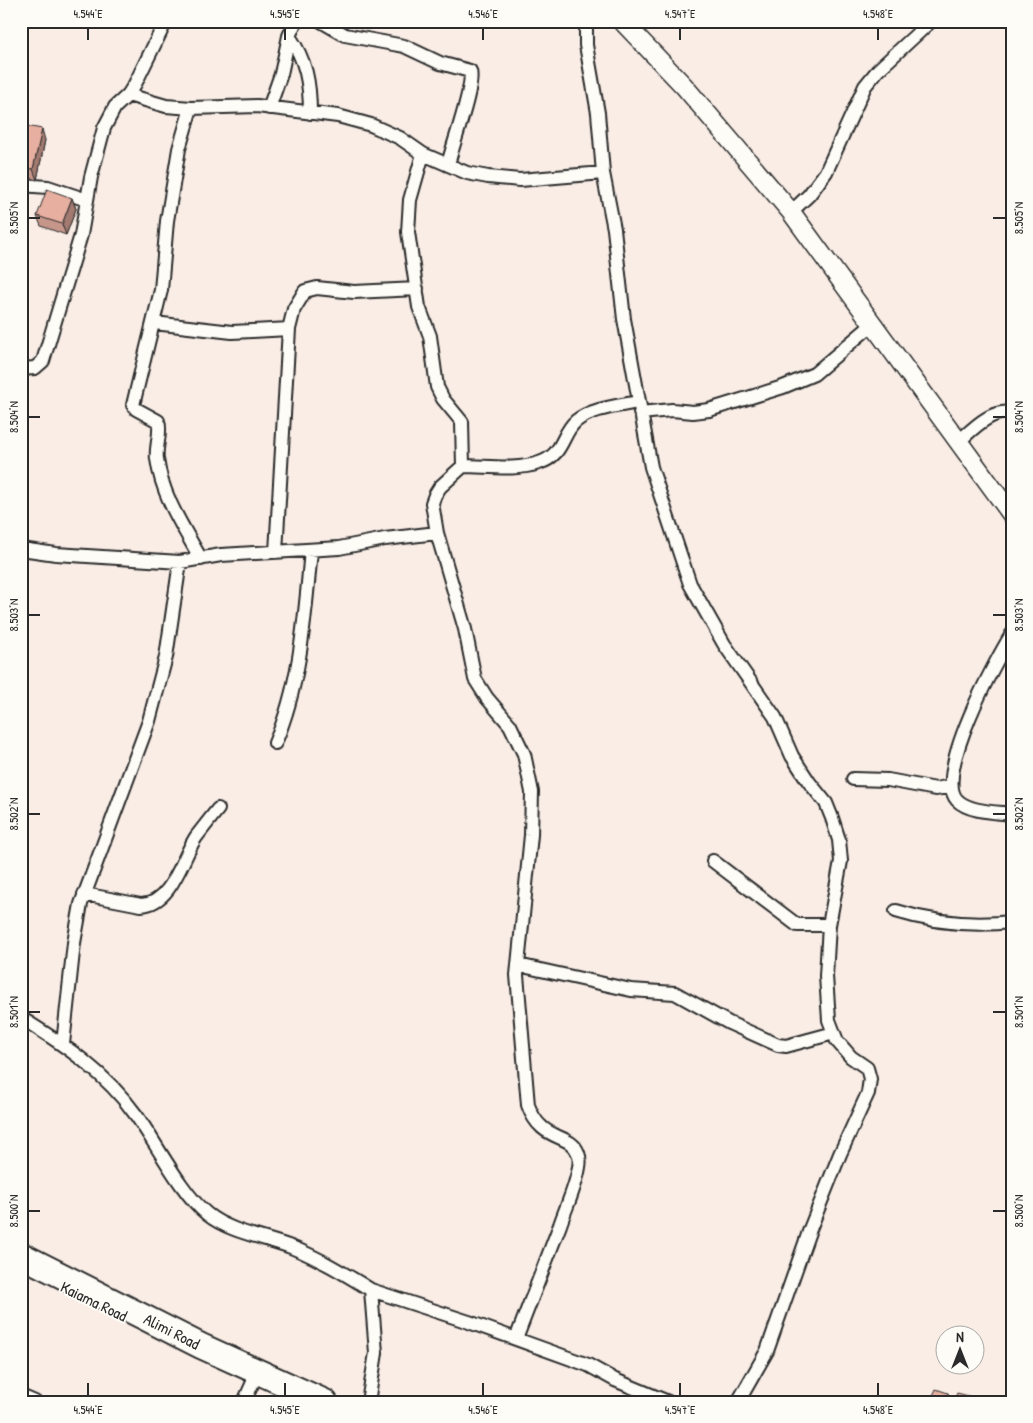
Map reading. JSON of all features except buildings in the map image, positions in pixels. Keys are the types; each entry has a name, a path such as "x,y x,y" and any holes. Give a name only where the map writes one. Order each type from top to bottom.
{"highway":[{"name":"Alimi Road","path":"21,1255 210,1350 325,1402"},
{"name":"Kaiama Road","path":"21,1266 302,1402"}],"street":[{"path":"269,108 281,74 288,36 296,21"},
{"path":"321,21 345,35 404,46 440,63 470,71 471,75 466,98 448,165"},
{"path":"586,21 586,45 598,113 603,173 614,228 624,319 639,408 652,467 690,584 724,644 775,717 792,756 808,782 826,803 832,818 839,840 840,861 829,926 826,976 830,1020 837,1041 851,1057 867,1068 870,1079 868,1093 840,1154 810,1229 767,1351 738,1402"},
{"path":"622,21 684,86 790,212 874,323 957,443 1012,515"},
{"path":"790,212 809,195 826,172 865,86 878,70 931,21"},
{"path":"21,369 36,368 43,360 81,235 91,177 104,128 115,107 128,95 165,22"},
{"path":"288,36 303,58 310,113"},
{"path":"128,95 166,106 190,108 233,106 269,108 338,116 371,125 400,138 423,154 467,173 520,180 603,173"},
{"path":"190,108 176,168 167,221 161,290 133,405 136,409 158,421 157,457 160,478 167,496 201,559"},
{"path":"423,154 408,214 419,307 430,336 437,387 443,399 462,422 463,466"},
{"path":"21,185 48,187 87,200"},
{"path":"276,552 289,329 294,309 305,291 317,288 354,292 417,289"},
{"path":"154,323 232,332 289,329"},
{"path":"516,1339 567,1206 579,1169 580,1159 571,1143 539,1128 532,1119 528,1106 518,965 531,835 532,792 524,754 510,725 487,698 475,679 464,629 437,533 432,503 440,487 463,466 512,468 540,463 555,454 566,439 571,427 582,417 604,409 639,408 693,412 709,410 783,387 814,374 874,323"},
{"path":"957,443 986,419 1002,413 1012,413"},
{"path":"21,549 56,554 180,562 311,550 437,533"},
{"path":"275,743 283,725 297,669 311,550"},
{"path":"63,1044 74,943 84,894 149,721 166,657 180,562"},
{"path":"1012,634 986,679 964,730 950,786 956,799 962,804 977,809 1012,814"},
{"path":"853,779 888,780 936,789 950,786"},
{"path":"84,894 141,905 148,904 163,895 171,885 196,838 218,809"},
{"path":"714,861 797,925 829,926"},
{"path":"896,911 924,920 950,924 1012,922"},
{"path":"518,965 632,990 675,993 728,1023 778,1045 786,1046 834,1033"},
{"path":"21,1018 63,1044 90,1064 135,1113 192,1199 205,1213 218,1222 292,1248 331,1266 371,1290 588,1365 616,1380 668,1402"},
{"path":"368,1402 376,1353 371,1290"},
{"path":"244,1402 254,1380"}]}
